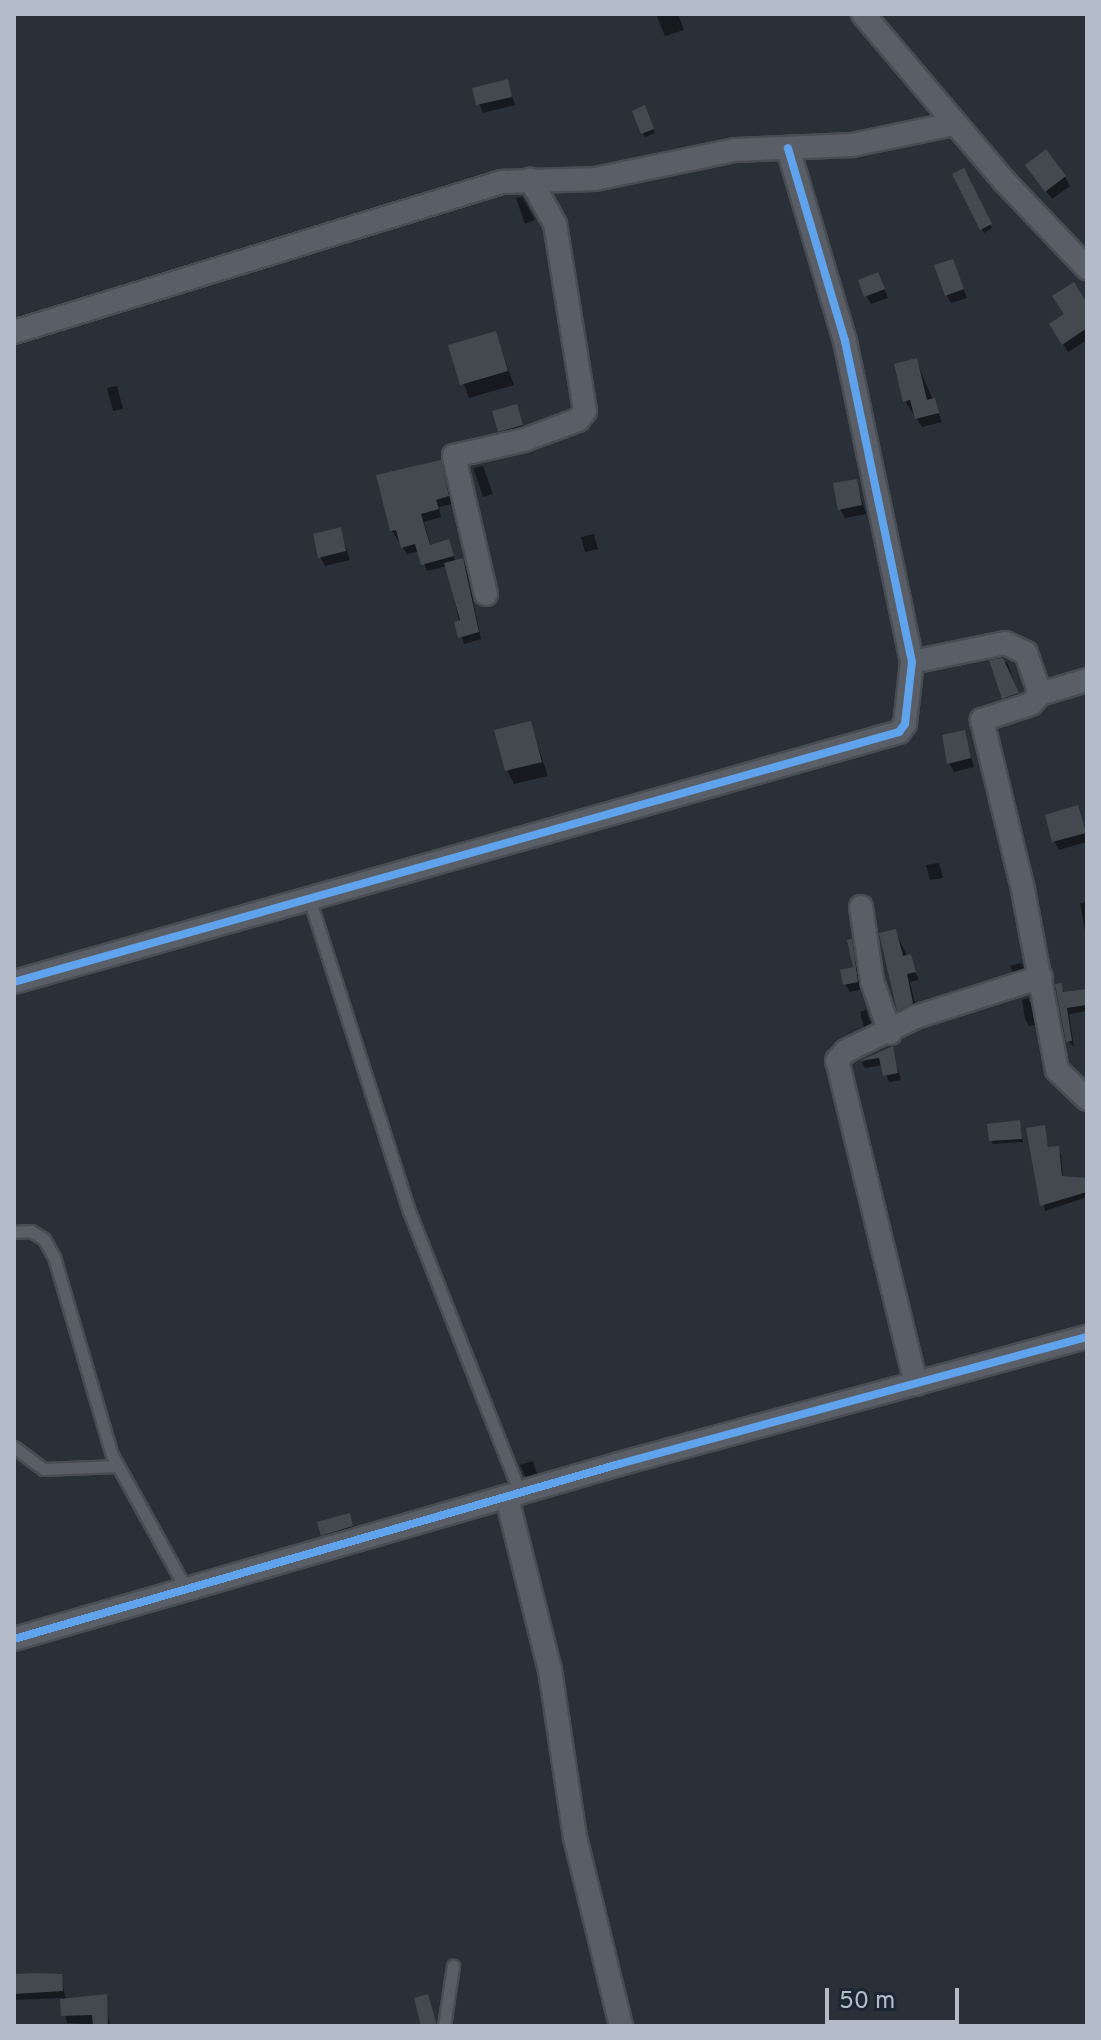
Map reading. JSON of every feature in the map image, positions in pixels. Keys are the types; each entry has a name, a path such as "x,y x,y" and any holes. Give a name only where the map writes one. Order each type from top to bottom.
{"street":[{"path":"863,14 953,124 1087,268"},
{"path":"14,332 502,182 595,179 735,150 852,145 953,124"},
{"path":"14,982 890,739 905,724 912,662 845,341 788,148"},
{"path":"486,594 454,456 524,440 578,420 585,411 555,224 530,179"},
{"path":"912,662 1005,643 1026,653 1040,694"},
{"path":"1087,680 1040,694 1031,704 982,720 1041,977 1058,1075 1087,1099"},
{"path":"861,907 872,981 890,1033"},
{"path":"916,1384 835,1067 846,1051 930,1012 1041,977"},
{"path":"14,1639 1087,1337"},
{"path":"513,1500 550,1670 575,1837 621,2026"}],"lane":[{"path":"310,901 409,1211 513,1500"},
{"path":"14,1232 31,1231 44,1239 54,1257 117,1466 186,1590"},
{"path":"14,1447 43,1469 117,1466"},
{"path":"444,2026 453,1966"}],"building":[{"path":"508,79 512,97 476,105 472,88"},
{"path":"645,105 654,129 641,134 632,111"},
{"path":"1046,149 1066,176 1045,192 1025,165"},
{"path":"964,168 992,224 980,230 952,174"},
{"path":"953,259 964,289 945,296 934,265"},
{"path":"878,272 885,289 864,297 858,280"},
{"path":"1074,282 1087,303 1087,328 1062,345 1049,324 1064,314 1052,296"},
{"path":"496,331 508,371 460,385 448,345"},
{"path":"917,358 927,400 935,398 939,413 915,419 910,400 903,402 894,364"},
{"path":"517,404 523,425 498,432 492,411"},
{"path":"441,460 449,496 436,500 439,509 421,514 430,545 449,539 454,556 421,565 415,544 401,548 396,530 390,531 376,475"},
{"path":"857,479 862,505 838,510 833,483"},
{"path":"341,527 346,551 318,558 313,534"},
{"path":"463,558 479,632 458,638 454,622 460,620 444,563"},
{"path":"1003,658 1019,693 1002,699 989,660"},
{"path":"531,721 542,762 505,771 494,730"},
{"path":"965,730 971,758 947,764 942,735"},
{"path":"1078,805 1086,833 1052,842 1045,815"},
{"path":"896,929 903,956 911,954 916,972 907,974 913,1003 897,1011 879,933"},
{"path":"852,939 858,982 843,985 840,970 853,967 847,940"},
{"path":"1062,983 1063,992 1086,989 1087,999 1087,1005 1067,1008 1072,1041 1066,1042 1055,984"},
{"path":"893,1046 898,1073 883,1076 879,1058 859,1061"},
{"path":"1020,1120 1022,1139 989,1141 987,1124"},
{"path":"1045,1125 1048,1147 1059,1146 1062,1176 1087,1178 1087,1192 1040,1206 1026,1128"},
{"path":"350,1513 353,1526 321,1536 317,1522"},
{"path":"14,1974 62,1974 63,1991 14,1994"},
{"path":"107,1994 108,2026 93,2026 92,2015 61,2016 60,1999"},
{"path":"428,1994 436,2026 421,2026 414,1998"}],"cycle path":[{"path":"14,982 899,732 905,724 912,662 845,341 788,148"},
{"path":"14,1639 619,1464 1087,1337"}]}
